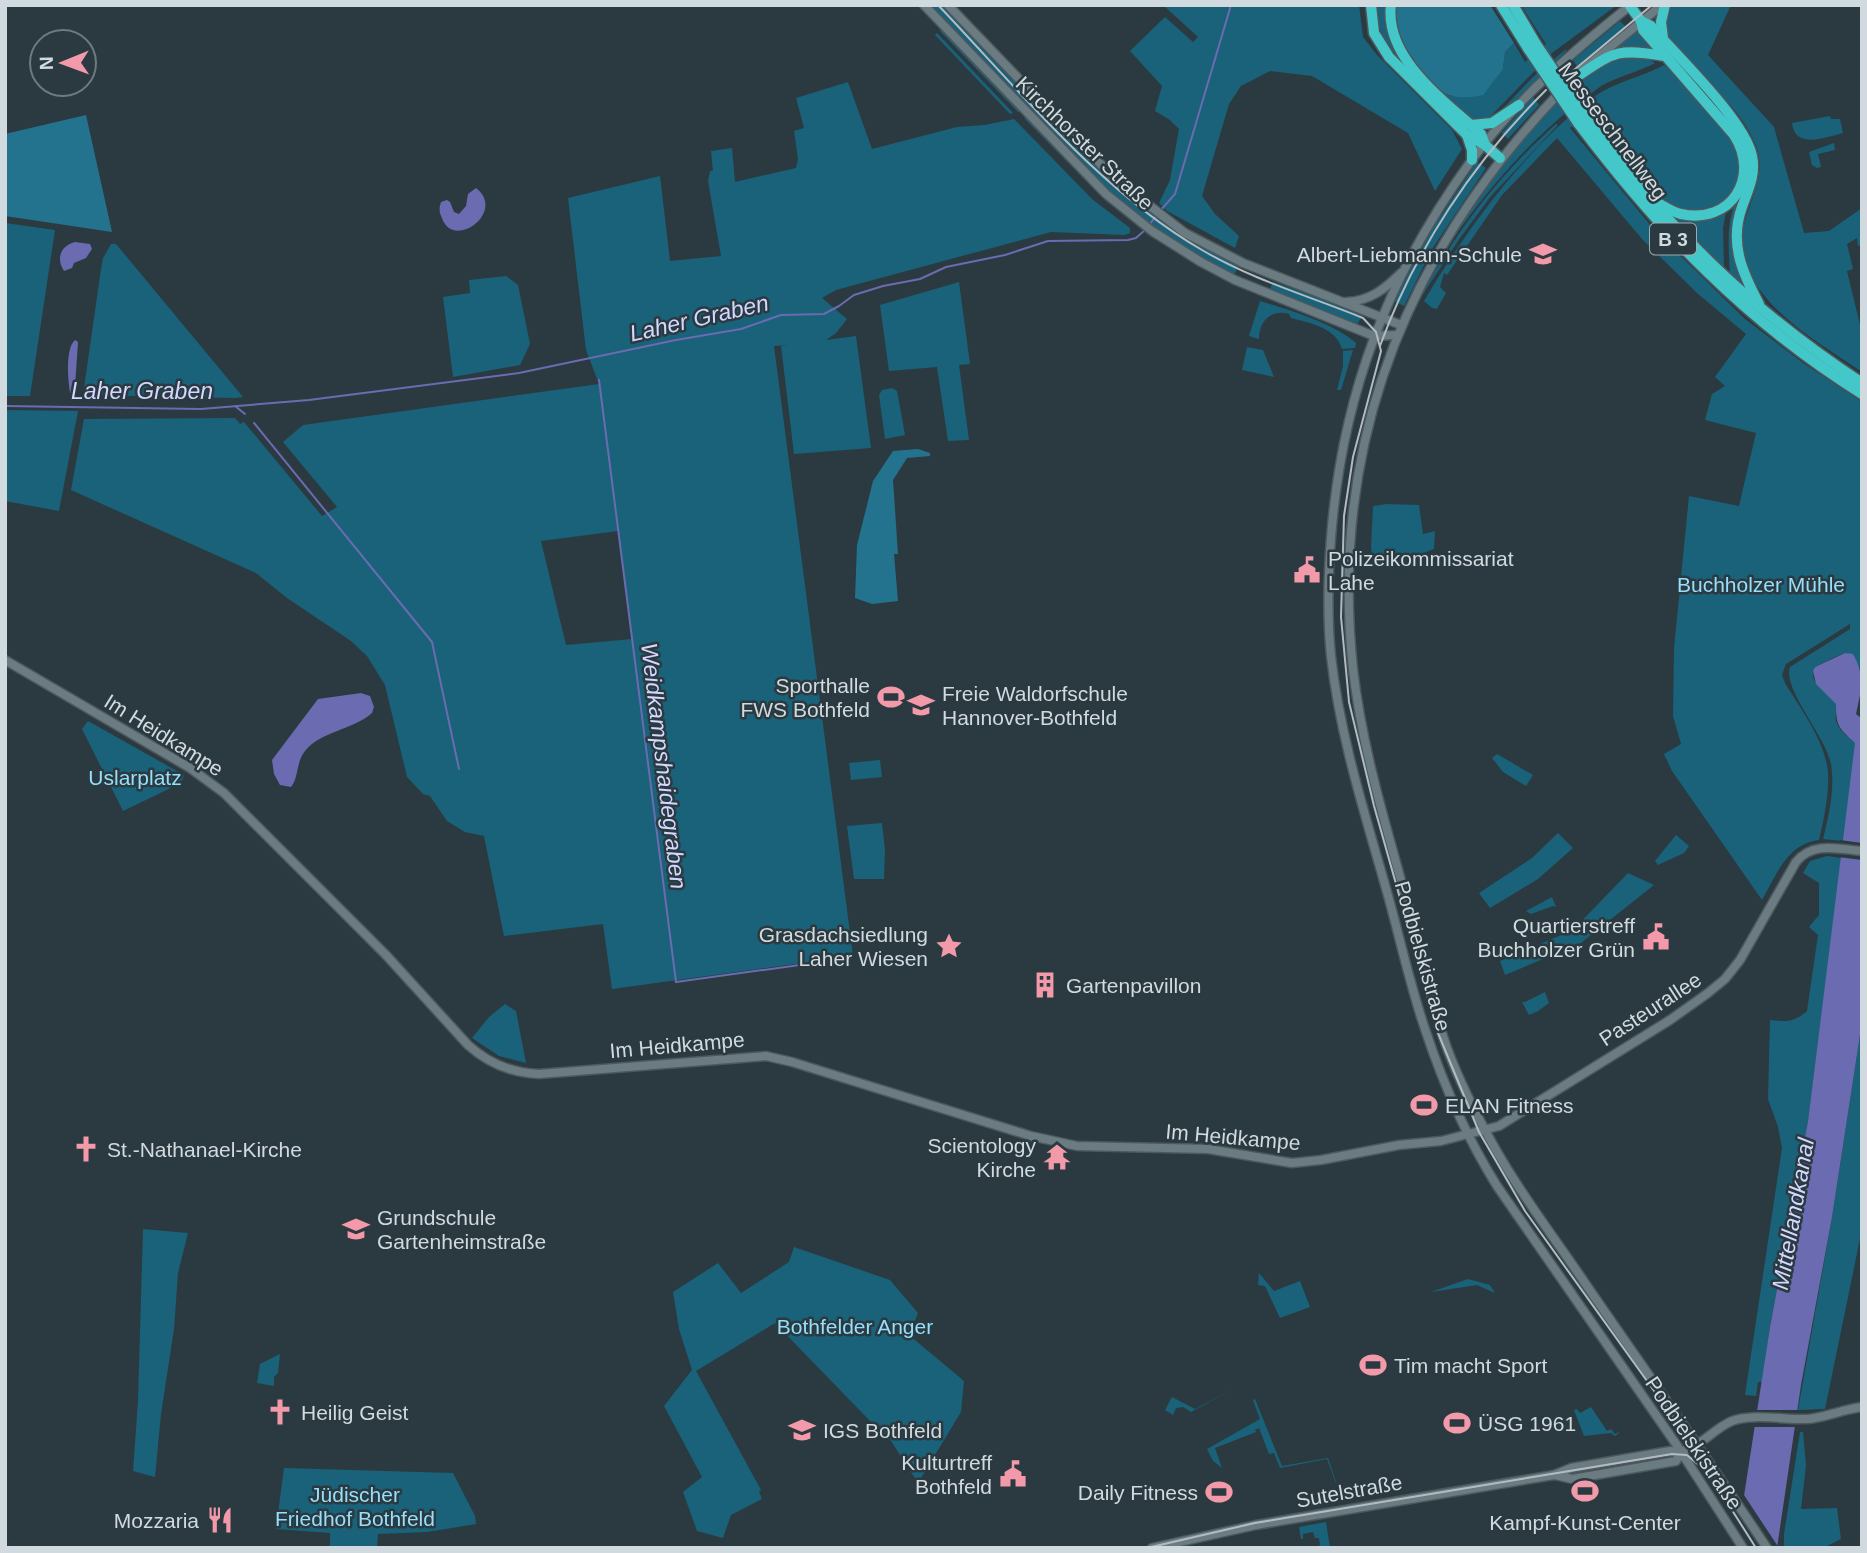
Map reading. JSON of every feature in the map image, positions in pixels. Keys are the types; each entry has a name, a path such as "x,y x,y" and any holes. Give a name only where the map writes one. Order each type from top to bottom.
{"highway":[{"path":"1371,5 1374,33 1388,57 1500,158"},
{"path":"1391,5 1390,27 1402,55 1469,130 1472,160"},
{"path":"1501,5 1582,120 1647,196 1759,314"},
{"path":"1513,5 1532,47"},
{"path":"1664,5 1661,22 1664,41"},
{"path":"1631,6 1731,117 1750,147 1753,161 1752,179 1738,221 1736,244 1741,268 1759,314"},
{"path":"1641,20 1643,30 1734,135 1743,153 1744,176 1733,200 1715,213 1703,216 1673,212 1647,196"},
{"path":"1572,80 1617,53 1635,51 1665,56"},
{"path":"1469,130 1492,123 1519,105"},
{"name":"Messeschnellweg","path":"1582,120 1633,194 1716,282 1862,394"},
{"name":"Messeschnellweg","path":"1787,336 1862,383"}],"main road":[{"name":"Kirchhorster Straße","path":"924,5 1098,185 1140,222 1201,262 1252,288 1374,336 1397,335"},
{"name":"Kirchhorster Straße","path":"947,5 1115,179 1163,217 1220,252 1401,325"},
{"name":"Podbielskistraße","path":"1664,5 1641,20 1572,80 1500,158 1436,254 1401,325 1367,436 1352,516 1349,579 1354,672 1377,793 1443,1033 1455,1066 1486,1130 1531,1205 1698,1444 1767,1548"},
{"name":"Podbielskistraße","path":"1631,6 1572,53 1519,105 1472,160 1432,222 1382,317 1357,383 1336,486 1329,559 1331,652 1338,704 1353,773 1418,1006 1440,1071 1467,1134 1497,1186 1681,1452 1743,1548"},
{"path":"1343,302 1377,294 1408,265"},
{"path":"1252,288 1260,270"},
{"name":"Im Heidkampe","path":"5,660 190,768 224,793 386,955 468,1045 503,1068 539,1074 766,1056 790,1061 1056,1143 1095,1147 1208,1149 1292,1163 1321,1160 1399,1144 1441,1141 1486,1130"},
{"name":"Pasteurallee","path":"1486,1130 1499,1126 1670,1020 1715,988 1740,960 1796,862 1809,851 1828,848 1862,851"},
{"name":"Sutelstraße","path":"1152,1548 1256,1525 1554,1475 1572,1479 1652,1466 1676,1461 1681,1452 1698,1444 1731,1421 1750,1418 1802,1419 1862,1406"}],"green space":[{"path":"928,5 942,5 1045,113 1117,181 1155,212 1239,265 1234,275 1203,259 1151,225 1114,196"},
{"path":"1163,5 1359,5 1363,37 1377,55 1452,130 1462,149 1435,191 1408,133 1312,76 1270,71 1241,86 1229,104 1202,196 1215,214 1239,236 1235,248 1167,211 1159,203 1170,180 1179,129 1155,111 1162,86 1130,51 1165,17 1193,42 1198,37"},
{"path":"1375,5 1386,5 1390,37 1404,66 1384,38"},
{"path":"1521,5 1617,5 1552,53 1485,122 1471,120 1440,91 1451,96 1503,69 1505,52 1514,43 1525,62 1546,44"},
{"path":"1670,5 1731,5 1708,55 1774,127 1804,233 1829,231 1862,208 1862,245 1858,246 1857,238 1847,244 1853,269 1847,271 1862,333 1862,372 1798,328 1777,310 1760,290 1748,268 1743,244 1746,218 1759,174 1759,156 1740,117 1664,34 1663,18"},
{"path":"1620,21 1627,28 1578,68 1573,60"},
{"path":"943,30 1020,110 1020,112 940,31"},
{"path":"1637,30 1655,50 1614,48"},
{"path":"937,33 1013,113 1010,114 935,35"},
{"path":"1566,49 1514,102 1493,119 1533,77"},
{"path":"1615,56 1646,57 1655,63 1603,85 1552,125 1492,187 1441,256 1447,242 1492,175 1553,105 1584,76"},
{"path":"1673,56 1718,106 1746,148 1749,173 1733,229 1736,258 1744,287 1730,275 1729,240 1731,214 1745,184 1747,161 1733,129 1708,97 1671,58"},
{"name":"Buchholzer Mühle","path":"1664,65 1675,74 1734,145 1740,165 1739,178 1733,191 1722,203 1703,211 1683,211 1669,204 1644,181 1592,110 1570,128 1656,232 1745,319 1803,363 1862,402 1862,673 1853,655 1845,653 1815,667 1813,674 1817,684 1834,699 1839,728 1856,743 1843,841 1823,839 1832,792 1831,764 1821,740 1798,700 1789,676 1790,667 1850,629 1850,624 1786,664 1782,675 1820,743 1827,765 1828,792 1819,840 1799,847 1791,854 1762,900 1672,771 1664,754 1681,744 1673,716 1674,648 1689,496 1739,506 1756,433 1705,420 1712,394 1725,386 1715,377 1746,334 1697,293 1642,239 1557,138 1502,195 1447,275 1444,273 1440,287 1446,293 1437,309 1424,301 1459,246 1500,190 1546,139 1595,96"},
{"path":"848,82 872,149 957,127 1014,119 1092,199 1130,228 1130,233 1051,232 836,290 822,298 847,319 836,333 826,340 856,336 871,448 794,454 781,346 787,345 774,346 853,956 612,989 603,924 504,936 484,836 465,832 447,821 430,796 423,794 407,777 385,685 367,656 351,641 287,598 256,573 71,490 84,419 235,418 240,424 244,422 322,516 337,507 283,442 303,425 599,384 586,350 568,198 660,176 670,261 721,256 708,181 710,171 713,171 711,151 732,148 735,182 796,168 798,159 794,131 804,128 796,98","holes":["618,531 632,639 566,645 541,541"]},
{"path":"1533,97 1539,105 1508,139 1502,133 1499,136"},
{"path":"1830,116 1831,119 1840,119 1843,133 1812,140 1799,137 1794,131 1792,123"},
{"path":"1024,118 1027,118 1086,180 1085,180"},
{"path":"1556,124 1558,125 1491,196 1419,300 1463,228 1497,184"},
{"path":"1834,143 1835,150 1818,154 1821,167 1812,165 1809,152"},
{"path":"1477,162 1486,168 1432,249 1404,306 1394,301 1431,231"},
{"path":"1726,211 1723,228 1724,268 1673,217 1700,220"},
{"path":"5,223 55,230 30,396 5,396"},
{"path":"111,244 116,244 243,397 83,395 103,258"},
{"path":"506,276 518,285 530,344 520,365 453,377 443,297 470,293 469,280"},
{"path":"959,282 970,364 959,365 969,440 948,441 937,367 889,371 880,305"},
{"path":"1273,282 1366,314 1357,325 1269,291"},
{"path":"1260,301 1335,329 1356,343 1355,348 1342,349 1329,331 1283,313 1267,318 1261,327 1259,339 1249,336"},
{"path":"1247,347 1263,350 1274,377 1242,370"},
{"path":"1353,350 1341,390 1337,390 1343,366 1343,351"},
{"path":"892,388 897,391 905,435 885,439 879,395 882,390"},
{"path":"5,410 78,411 59,511 5,501"},
{"path":"1419,505 1423,534 1435,531 1434,549 1402,561 1374,567 1371,547 1373,506"},
{"name":"Uslarplatz","path":"88,721 184,775 181,783 123,811 82,729"},
{"path":"1497,754 1533,775 1526,786 1503,772 1492,758"},
{"path":"880,760 882,777 851,780 849,763"},
{"path":"882,823 884,879 854,879 847,826"},
{"path":"1558,833 1573,848 1538,879 1490,908 1479,893 1532,858"},
{"path":"1676,835 1689,846 1684,853 1658,865 1655,861"},
{"path":"1827,856 1841,858 1808,1121 1762,1382 1758,1382 1756,1396 1745,1395 1782,1148 1768,1099 1770,1020 1790,1020 1807,1011 1818,935 1809,927 1819,915 1819,883 1803,873 1810,861"},
{"path":"1628,873 1654,885 1581,943 1505,975 1500,961 1573,930"},
{"path":"1552,897 1556,907 1531,914 1526,911"},
{"path":"1545,992 1549,1003 1529,1015 1522,1002"},
{"path":"505,1004 516,1011 526,1063 499,1056 472,1038 489,1017"},
{"path":"1862,1022 1862,1229 1825,1409 1798,1410 1832,1217"},
{"path":"143,1229 188,1233 178,1273 174,1329 155,1477 133,1471 138,1401"},
{"name":"Bothfelder Anger","path":"794,1247 890,1280 918,1313 909,1335 964,1381 961,1412 918,1483 886,1433 878,1438 871,1422 775,1323 696,1371 761,1490 759,1492 762,1499 731,1515 723,1538 697,1531 683,1492 702,1477 664,1406 692,1370 679,1329 673,1292 718,1263 741,1293 789,1262"},
{"path":"1259,1273 1274,1291 1300,1281 1310,1307 1280,1318 1265,1286 1258,1285"},
{"path":"1468,1279 1490,1285 1495,1293 1477,1285 1431,1292"},
{"path":"280,1354 274,1386 257,1383 260,1364"},
{"path":"1235,1388 1191,1412 1183,1407 1176,1408 1173,1415 1165,1410 1172,1397 1195,1409"},
{"path":"1255,1399 1282,1466 1328,1458 1342,1500 1327,1459 1280,1468 1274,1453 1269,1454 1259,1428 1256,1432 1215,1448 1222,1468 1213,1461 1207,1449 1260,1419 1253,1400"},
{"path":"1591,1407 1607,1431 1611,1429 1615,1434 1619,1433 1615,1436 1611,1433 1584,1436 1574,1410 1577,1409 1580,1413"},
{"path":"1800,1432 1803,1432 1806,1465 1801,1509 1837,1508 1841,1539 1823,1548 1784,1548"},
{"name":"Jüdischer Friedhof Bothfeld","path":"284,1468 453,1473 475,1516 476,1524 427,1532 378,1534 377,1548 330,1548 330,1533 276,1529"},
{"path":"1326,1522 1330,1548 1316,1548 1320,1545 1319,1538 1315,1538 1313,1532 1303,1534 1301,1539 1299,1527"}],"shaded area":[{"path":"1394,5 1490,5 1514,43 1505,52 1503,69 1483,95 1451,95 1442,92 1427,80 1397,39"},
{"path":"86,115 112,232 5,216 5,134"},
{"path":"918,449 930,453 930,456 907,458 893,480 898,601 872,604 855,598 857,545 873,481 893,451"}],"water":[{"path":"476,188 484,198 482,217 466,229 456,231 448,227 440,214 441,202 450,202 454,212 459,214 466,206 468,194"},
{"path":"75,242 90,244 92,249 86,258 64,271 60,262 61,254"},
{"path":"75,340 78,342 75,386 73,393 70,393 68,357"},
{"name":"Mittellandkanal","path":"1845,653 1853,654 1861,677 1856,714 1861,718 1862,715 1862,1022 1832,1217 1801,1385 1777,1548 1736,1548 1770,1327 1808,1121 1855,743 1840,726 1836,704 1816,684 1813,671 1815,667"},
{"path":"361,693 370,696 374,707 372,713 312,744 302,755 291,787 280,785 274,774 272,760 318,699"}],"pier":[{"path":"1840,840 1862,843 1862,860 1838,857"},
{"path":"1755,1410 1801,1410 1799,1427 1753,1427"},
{"path":"1742,1492 1779,1548 1734,1548"}],"waterway":[{"name":"Laher Graben","path":"1160,211 1175,194 1231,5"},
{"name":"Laher Graben","path":"1149,225 1157,215"},
{"name":"Laher Graben","path":"5,406 201,409 309,400 519,373 741,329 781,315 824,314 854,295 920,279 946,267 1005,255 1048,241 1128,240 1136,238 1146,229"},
{"name":"Weidkampshaidegraben","path":"599,380 676,982 850,958"},
{"path":"235,406 245,414"},
{"path":"254,423 432,642 459,769"},
{"name":"Weidkampshaidegraben","path":"858,957 883,955"}],"tram line":[{"path":"938,5 1062,137 1129,199 1165,226 1221,261 1363,318 1376,332 1381,351 1353,457 1344,516 1341,617 1349,702 1374,806 1438,1033 1479,1132 1525,1211 1675,1420 1756,1548"},
{"path":"1568,75 1652,5"},
{"path":"1380,346 1410,276 1449,209 1494,147 1546,90"},
{"path":"1147,1548 1255,1523 1672,1454 1687,1455 1700,1466"}],"place":[{"name":"Albert-Liebmann-Schule","path":"1543,254"},
{"name":"Polizeikommissariat Lahe","path":"1307,570"},
{"name":"Sporthalle FWS Bothfeld","path":"891,697"},
{"name":"Freie Waldorfschule Hannover-Bothfeld","path":"921,705"},
{"name":"Quartierstreff Buchholzer Grün","path":"1656,937"},
{"name":"Grasdachsiedlung Laher Wiesen","path":"949,946"},
{"name":"Gartenpavillon","path":"1045,985"},
{"name":"ELAN Fitness","path":"1424,1105"},
{"name":"St.-Nathanael-Kirche","path":"86,1149"},
{"name":"Scientology Kirche","path":"1057,1157"},
{"name":"Grundschule Gartenheimstraße","path":"356,1229"},
{"name":"Tim macht Sport","path":"1373,1365"},
{"name":"Heilig Geist","path":"280,1412"},
{"name":"ÜSG 1961","path":"1457,1423"},
{"name":"IGS Bothfeld","path":"802,1430"},
{"name":"Kulturtreff Bothfeld","path":"1013,1474"},
{"name":"Kampf-Kunst-Center","path":"1585,1491"},
{"name":"Daily Fitness","path":"1219,1492"},
{"name":"Mozzaria","path":"220,1520"}]}
